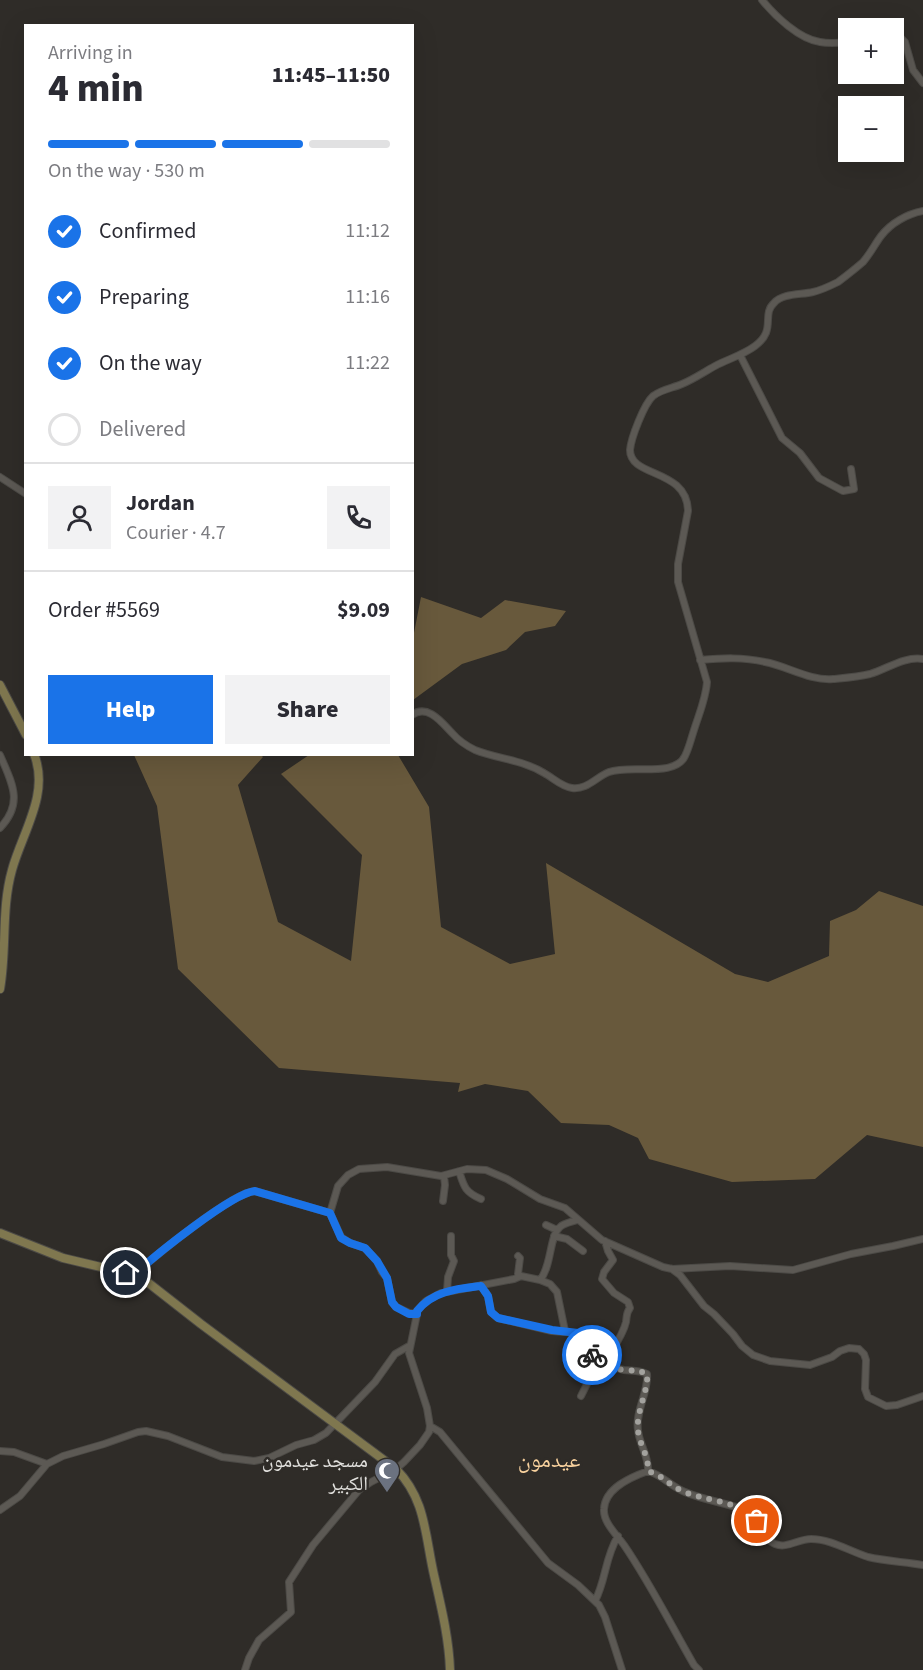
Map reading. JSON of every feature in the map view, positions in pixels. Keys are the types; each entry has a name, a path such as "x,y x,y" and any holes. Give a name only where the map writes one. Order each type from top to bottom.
{"street":[{"path":"762,0 795,31 805,37 817,42 838,42"},
{"path":"904,41 913,70 923,83"},
{"path":"414,714 420,711 429,713 468,746 489,755 532,766 568,787 583,787 612,771 632,768 662,769 678,765 689,747 707,687 680,592 677,573 688,511 686,496 678,486 639,465 632,458 630,448 639,423 653,396 685,383 756,346 765,337 769,311 771,305 776,301 789,296 822,290 839,281 863,261 887,228 903,218 923,211"},
{"path":"740,356 782,438 800,453 819,478 843,491 855,489 851,469"},
{"path":"0,477 24,493"},
{"path":"700,660 731,657 766,662 802,674 830,680 869,674 898,663 923,660"},
{"path":"0,685 24,731"},
{"path":"0,755 14,791 12,814 0,828"},
{"path":"0,989 8,889 12,869 38,795 39,775 34,756"},
{"path":"417,1314 409,1314 396,1307 392,1302 387,1278 377,1261 365,1248 341,1238 330,1213 338,1186 348,1175 359,1169 387,1167 444,1176 467,1169 493,1173 540,1199 564,1208 605,1241 672,1269 680,1275 704,1306 753,1355 770,1361 810,1365 832,1357 840,1350 859,1349 866,1360 865,1389 868,1397 886,1406 897,1405 923,1396"},
{"path":"459,1171 466,1190 481,1199"},
{"path":"443,1201 444,1176"},
{"path":"134,1275 170,1245 226,1204 247,1192 255,1191 330,1213"},
{"path":"540,1280 545,1273 556,1233 563,1225 577,1220"},
{"path":"546,1225 583,1251"},
{"path":"0,1233 63,1258 134,1275 152,1285 396,1469 412,1488 422,1514 445,1627 450,1670"},
{"path":"447,1291 448,1277 454,1261 451,1255 451,1236"},
{"path":"672,1269 730,1266 793,1270 851,1254 923,1239"},
{"path":"581,1396 588,1380 615,1345 630,1308 628,1302 614,1293 602,1279 613,1260 605,1241"},
{"path":"518,1256 520,1258 518,1274 521,1276"},
{"path":"245,1670 258,1640 291,1612 289,1582 313,1545 359,1490 396,1469 420,1445 429,1432 430,1426 423,1393 409,1353 417,1311 426,1301 447,1291 481,1286 521,1276 540,1280 550,1284 557,1292 565,1331"},
{"path":"481,1286 488,1296 491,1312 498,1318 552,1330 573,1331 581,1335 590,1354 601,1362 624,1370 647,1374 640,1405 638,1430 648,1471"},
{"path":"0,1510 20,1496 47,1464 71,1453 130,1434 146,1431 168,1436 222,1457 254,1461 314,1440 336,1424 375,1382 395,1354 409,1346"},
{"path":"430,1426 440,1432 548,1563 595,1601 604,1617 622,1670"},
{"path":"0,1450 14,1452 47,1464"},
{"path":"699,1670 694,1665 666,1613 605,1518 606,1502 618,1486 648,1471 662,1476 687,1493 750,1512 767,1539 778,1545 788,1545 803,1540 820,1540 871,1558 923,1565"},
{"path":"595,1601 608,1555 618,1536"}],"shaded area":[{"path":"421,597 481,618 505,600 566,611 555,626 525,632 506,650 462,664 414,699 414,633"},
{"path":"134,756 262,756 238,785 278,922 351,961 362,855 281,774 308,756 399,756 429,807 441,927 510,964 555,954 546,863 735,974 768,982 829,956 830,921 856,910 879,891 923,906 923,1147 867,1135 815,1179 732,1182 649,1159 638,1138 609,1125 561,1123 528,1091 485,1084 458,1092 460,1083 279,1068 178,969 157,806"}],"way so far":[{"path":"592,1355 604,1364 647,1374 648,1378 640,1405 638,1430 648,1471 662,1476 679,1490 750,1512 757,1521"}],"place":[{"name":"مسجد عيدمون الكبير","path":"387,1494"}],"district":[{"name":"عيدمون","path":"549,1459"}],"route":[{"path":"126,1273 134,1275 226,1204 247,1192 255,1191 330,1213 341,1238 365,1248 377,1261 387,1278 392,1302 402,1311 417,1314 426,1301 441,1293 459,1288 481,1286 487,1293 493,1315 552,1330 578,1333 592,1355"}]}
